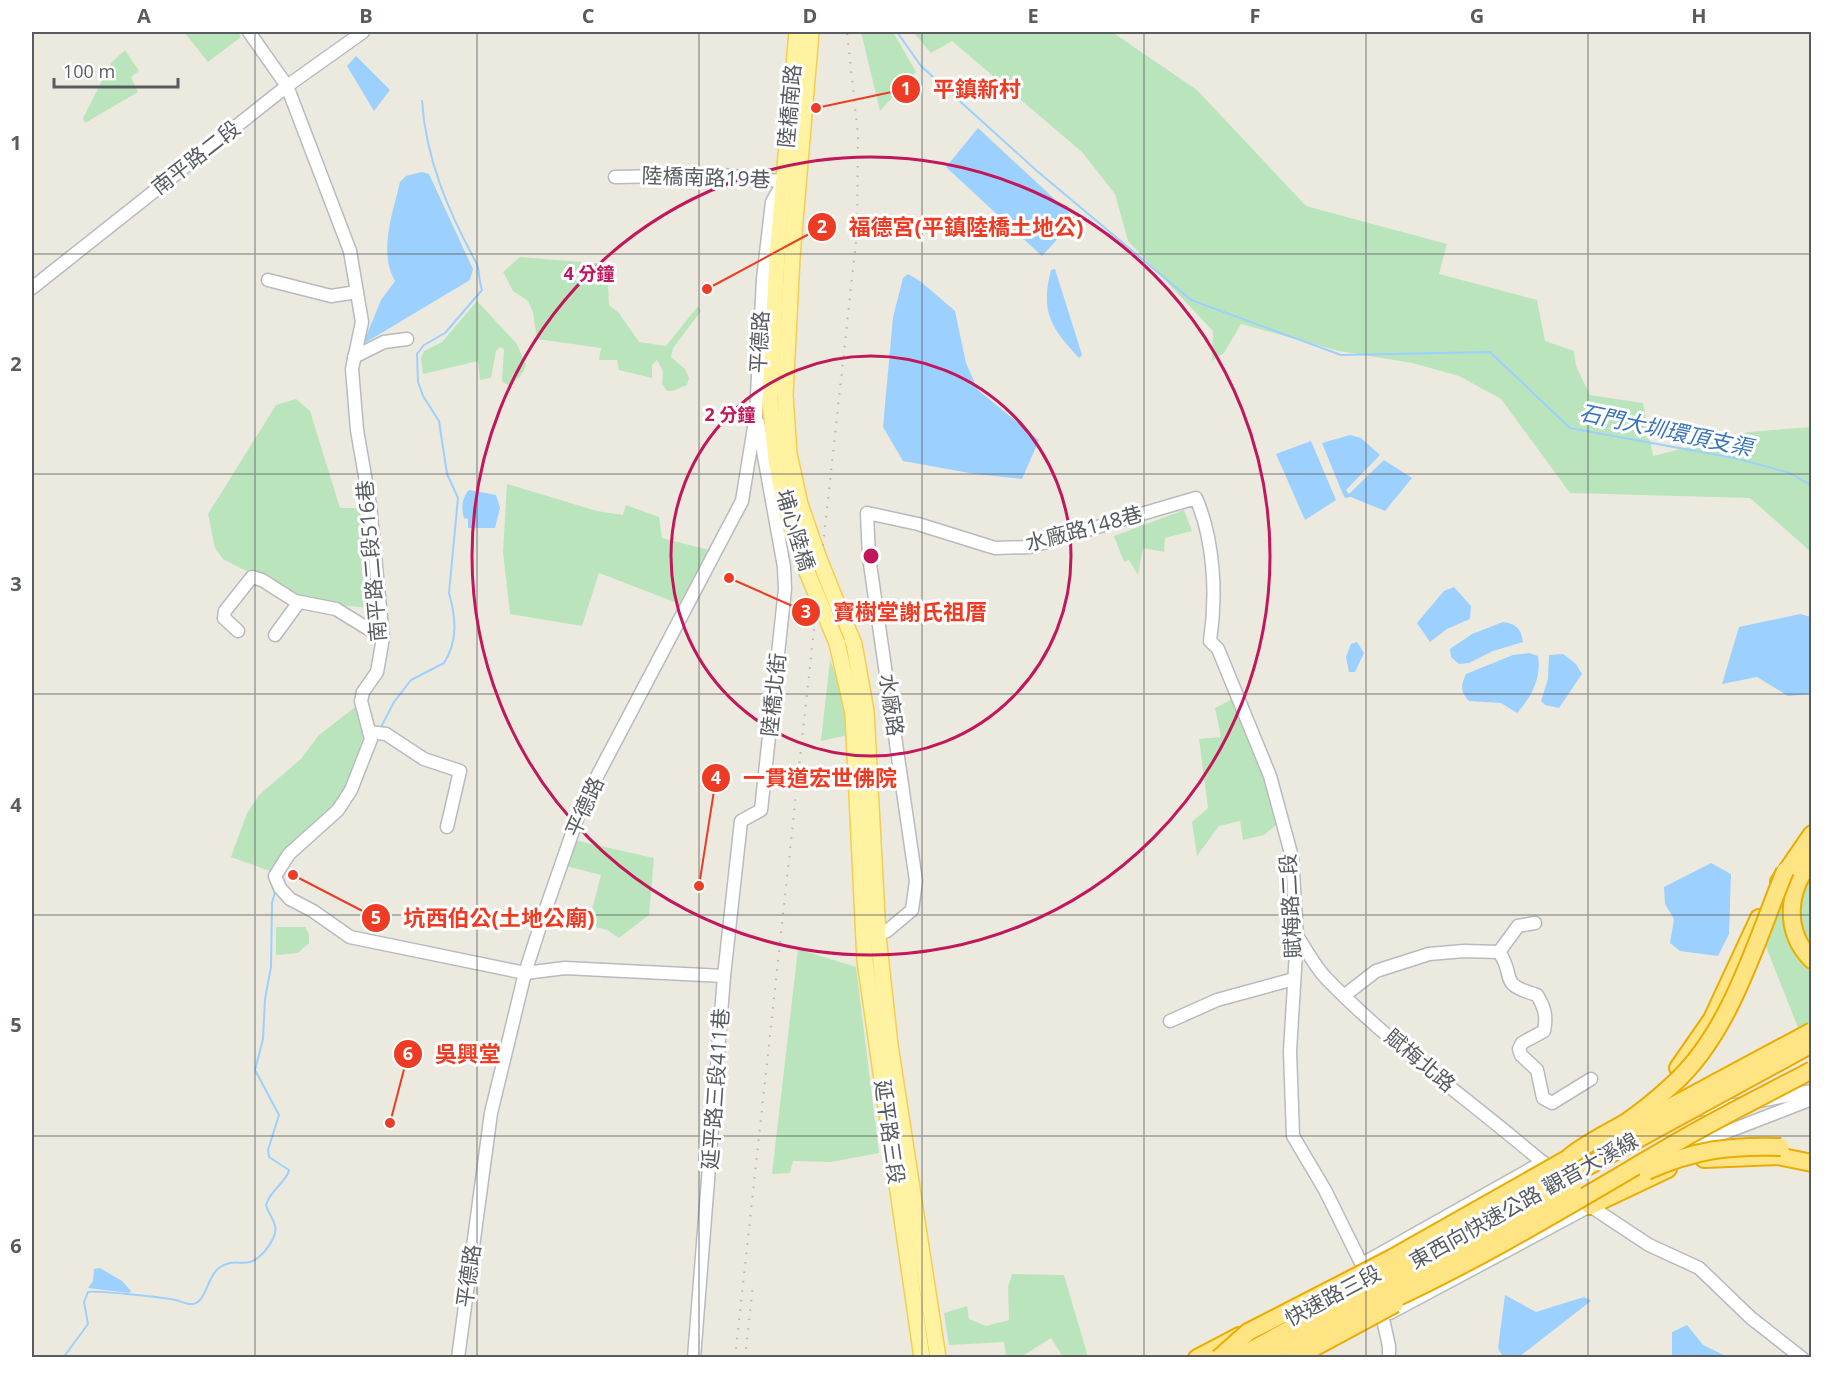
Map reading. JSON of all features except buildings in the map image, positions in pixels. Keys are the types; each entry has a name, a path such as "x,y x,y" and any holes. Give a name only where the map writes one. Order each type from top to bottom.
{"highway":[{"path":"1600,1140 1685,1060 1713,1019 1765,906 1785,871 1812,834"},
{"path":"1812,860 1800,874 1792,902 1791,917 1795,934 1812,960"},
{"path":"1197,1358 1392,1258 1567,1159 1646,1108 1692,1065 1720,1024 1735,994 1785,871"},
{"path":"1567,1159 1580,1156 1812,1031"},
{"name":"東西向快速公路 觀音大溪線","path":"1237,1358 1812,1044"},
{"name":"東西向快速公路 觀音大溪線","path":"1266,1357 1812,1057"},
{"path":"1295,1358 1552,1217 1680,1141 1812,1070"},
{"path":"1552,1217 1673,1159 1700,1151 1749,1146 1781,1147 1812,1153"},
{"path":"1586,1200 1646,1180 1682,1164 1720,1157 1778,1156 1812,1163"},
{"path":"1266,1357 1453,1272"},
{"path":"1217,1358 1248,1332"}],"main road":[{"name":"陸橋南路","path":"791,182 797,32"},
{"name":"陸橋南路","path":"784,257 791,182 811,32"},
{"name":"埔心陸橋","path":"784,257 785,395 789,454 800,504 818,556 854,644 866,711 878,905"},
{"name":"埔心陸橋","path":"784,257 770,400 776,460 785,509 807,572 837,643 853,713 861,905"},
{"name":"延平路三段","path":"861,905 871,937 890,1045 921,1235 938,1358"},
{"name":"延平路三段","path":"878,905 871,937 904,1237 922,1358"},
{"name":"快速路三段","path":"1217,1358 1365,1271 1556,1174"},
{"name":"快速路三段","path":"1282,1358 1381,1312 1586,1200"},
{"path":"904,1237 921,1235"}],"street":[{"name":"南平路二段516巷","path":"249,32 287,86 350,251 362,322 352,369 357,430 370,506 383,638 377,672 363,692 361,701 376,732 371,739 351,790 338,810 289,854 280,866 278,884 290,899 313,911 350,938 525,973 566,968 724,976"},
{"name":"南平路二段","path":"32,288 287,86 363,32"},
{"name":"陸橋南路19巷","path":"615,177 722,175 791,182"},
{"name":"陸橋南路","path":"763,279 772,202 791,182"},
{"name":"平德路","path":"458,1358 491,1113 525,973 582,805 742,501 756,415 763,279"},
{"path":"268,280 331,296 357,292"},
{"path":"354,357 384,342 407,339"},
{"name":"陸橋北街","path":"741,821 761,810 785,589 784,567 756,415"},
{"name":"水廠路148巷","path":"867,513 918,524 995,548 1029,547 1196,498"},
{"name":"賦梅路二段","path":"1196,498 1204,516 1212,568 1213,624 1210,641 1218,649 1270,776 1292,858 1297,936 1290,1051 1293,1136 1325,1190 1365,1271"},
{"name":"水廠路","path":"867,513 868,557 916,881 912,910 871,937"},
{"path":"238,631 224,618 225,611 252,577 299,602 336,609 383,638"},
{"path":"275,634 299,602"},
{"path":"376,732 424,759 460,771 447,827"},
{"name":"延平路三段411巷","path":"694,1358 724,976 741,821"},
{"path":"1536,923 1518,926 1500,952 1507,979 1516,989 1537,995 1543,1004 1546,1017 1544,1031 1522,1043 1519,1048 1521,1055 1537,1070 1544,1098 1552,1103 1591,1079"},
{"name":"賦梅北路","path":"1297,936 1323,975 1426,1067 1586,1200"},
{"path":"1345,995 1376,971 1429,954 1464,951 1500,952"},
{"path":"1170,1021 1217,1000 1294,979"},
{"name":"快速路三段","path":"1556,1174 1600,1140 1646,1118 1812,1091"},
{"name":"快速路三段","path":"1586,1200 1698,1142 1812,1099"},
{"name":"快速路三段","path":"1365,1271 1543,1162"},
{"path":"1586,1200 1649,1245 1699,1268 1751,1318 1802,1358"},
{"path":"1381,1312 1389,1346 1389,1358"}],"green space":[{"path":"184,32 238,32 241,37 208,62"},
{"path":"861,32 893,32 916,72 880,111"},
{"path":"913,32 1112,32 1197,90 1306,206 1447,244 1439,274 1537,300 1545,341 1574,351 1576,366 1590,395 1643,403 1653,456 1748,432 1811,427 1811,552 1750,498 1570,493 1501,399 1459,376 1412,363 1339,351 1241,324 1224,353 1212,361 1213,331 1128,241 1115,194 1082,152 952,41 931,53"},
{"path":"125,50 139,71 131,77 138,92 85,123 83,118 111,63"},
{"path":"520,257 607,264 609,305 619,313 639,342 666,346 698,306 701,311 673,348 671,357 685,369 689,378 687,385 667,391 662,384 663,371 657,360 652,365 652,378 619,370 617,360 599,360 601,348 537,339 533,313 528,301 513,291 503,272"},
{"path":"477,301 517,344 526,365 517,380 507,385 502,381 504,349 500,347 496,351 491,378 480,380 478,361 423,374 421,358 424,351 442,342"},
{"path":"296,399 310,411 340,508 360,508 370,608 307,602 223,559 215,548 208,514 276,405"},
{"path":"507,484 597,511 623,515 626,505 659,517 662,538 709,550 680,604 599,573 582,626 510,614 503,552"},
{"path":"1184,510 1192,531 1165,538 1164,552 1143,548 1138,575 1129,560 1124,562 1114,536"},
{"path":"830,660 840,685 848,735 821,741"},
{"path":"1232,699 1267,784 1277,824 1264,835 1243,840 1240,821 1219,826 1197,856 1192,822 1208,808 1199,739 1221,737 1215,708"},
{"path":"355,707 363,738 348,782 332,808 281,854 270,871 231,857 247,813 260,794 301,759 318,736"},
{"path":"574,840 654,858 649,915 619,938 607,930 588,925 601,875 566,866"},
{"path":"1811,855 1811,1061 1765,944 1783,898"},
{"path":"276,927 305,927 309,934 309,943 298,953 276,955"},
{"path":"798,949 856,967 879,1153 831,1162 793,1161 790,1173 772,1174"},
{"path":"1012,1274 1064,1275 1088,1357 1063,1357 1051,1338 1021,1357 1006,1357 1004,1342 949,1345 944,1313 967,1306 969,1319 986,1326 1009,1320 1008,1287"}],"water":[{"path":"356,56 390,90 374,111 347,66"},
{"path":"978,128 1076,219 1042,256 946,167"},
{"path":"422,172 429,174 473,269 470,280 363,344 381,300 395,281 390,270 387,245 400,182 406,176"},
{"path":"1055,269 1082,355 1079,358 1061,338 1050,318 1048,285 1051,270"},
{"path":"908,274 920,281 955,311 966,363 978,390 1039,440 1022,479 975,474 903,461 883,427 893,317 903,278"},
{"path":"1350,435 1361,438 1380,455 1346,490 1349,494 1384,460 1412,478 1385,511 1351,497 1345,498 1342,492 1322,443"},
{"path":"1311,441 1336,500 1305,520 1276,454"},
{"path":"469,490 496,495 500,508 495,528 468,528 468,519 464,518 462,507"},
{"path":"1454,587 1471,606 1470,619 1447,629 1430,642 1417,623 1444,591"},
{"path":"1800,614 1811,617 1811,694 1788,696 1757,677 1722,684 1739,627"},
{"path":"1503,622 1517,628 1523,642 1493,651 1469,663 1459,664 1451,657 1450,649 1472,634"},
{"path":"1357,642 1364,653 1355,672 1349,672 1346,657 1351,644"},
{"path":"1529,653 1538,656 1537,679 1527,701 1517,713 1501,703 1469,701 1466,698 1462,688 1466,674 1513,655"},
{"path":"1563,654 1576,664 1582,674 1559,708 1545,705 1541,701 1548,679 1549,655"},
{"path":"1711,863 1731,874 1729,934 1718,956 1680,951 1670,943 1674,919 1665,904 1664,887"},
{"path":"100,1268 122,1281 131,1291 129,1293 88,1288 93,1281 94,1269"},
{"path":"1505,1295 1536,1312 1584,1297 1591,1301 1519,1357 1503,1357 1498,1348"},
{"path":"1687,1325 1703,1345 1728,1357 1672,1357 1672,1332"}],"waterway":[{"name":"石門大圳環頂支渠","path":"897,32 921,66 1037,171 1191,300 1341,355 1490,352 1570,428 1739,459 1790,473 1812,486"},
{"path":"380,729 394,702 411,680 444,663 454,638 454,620 449,593 458,498 447,474 439,421 423,396 418,382 417,354 424,345 445,333 482,290 477,264 440,186 428,144 422,101"},
{"path":"63,1358 88,1324 84,1302 88,1292 173,1299 193,1304 202,1297 211,1278 220,1267 230,1263 247,1263 254,1260 268,1247 274,1236 274,1223 266,1205 289,1170 269,1157 268,1150 279,1115 255,1070 263,1039 265,999 271,967 272,903 276,888"}],"railway":[{"path":"735,1358 857,232 858,135 847,32"},
{"path":"745,1358 753,1285"}],"place":[{"name":"平鎮新村","path":"816,108"},
{"name":"福德宮(平鎮陸橋土地公)","path":"707,289"},
{"name":"寶樹堂謝氏祖厝","path":"729,578"},
{"name":"坑西伯公(土地公廟)","path":"293,875"},
{"name":"一貫道宏世佛院","path":"699,886"},
{"name":"吳興堂","path":"390,1123"}]}
